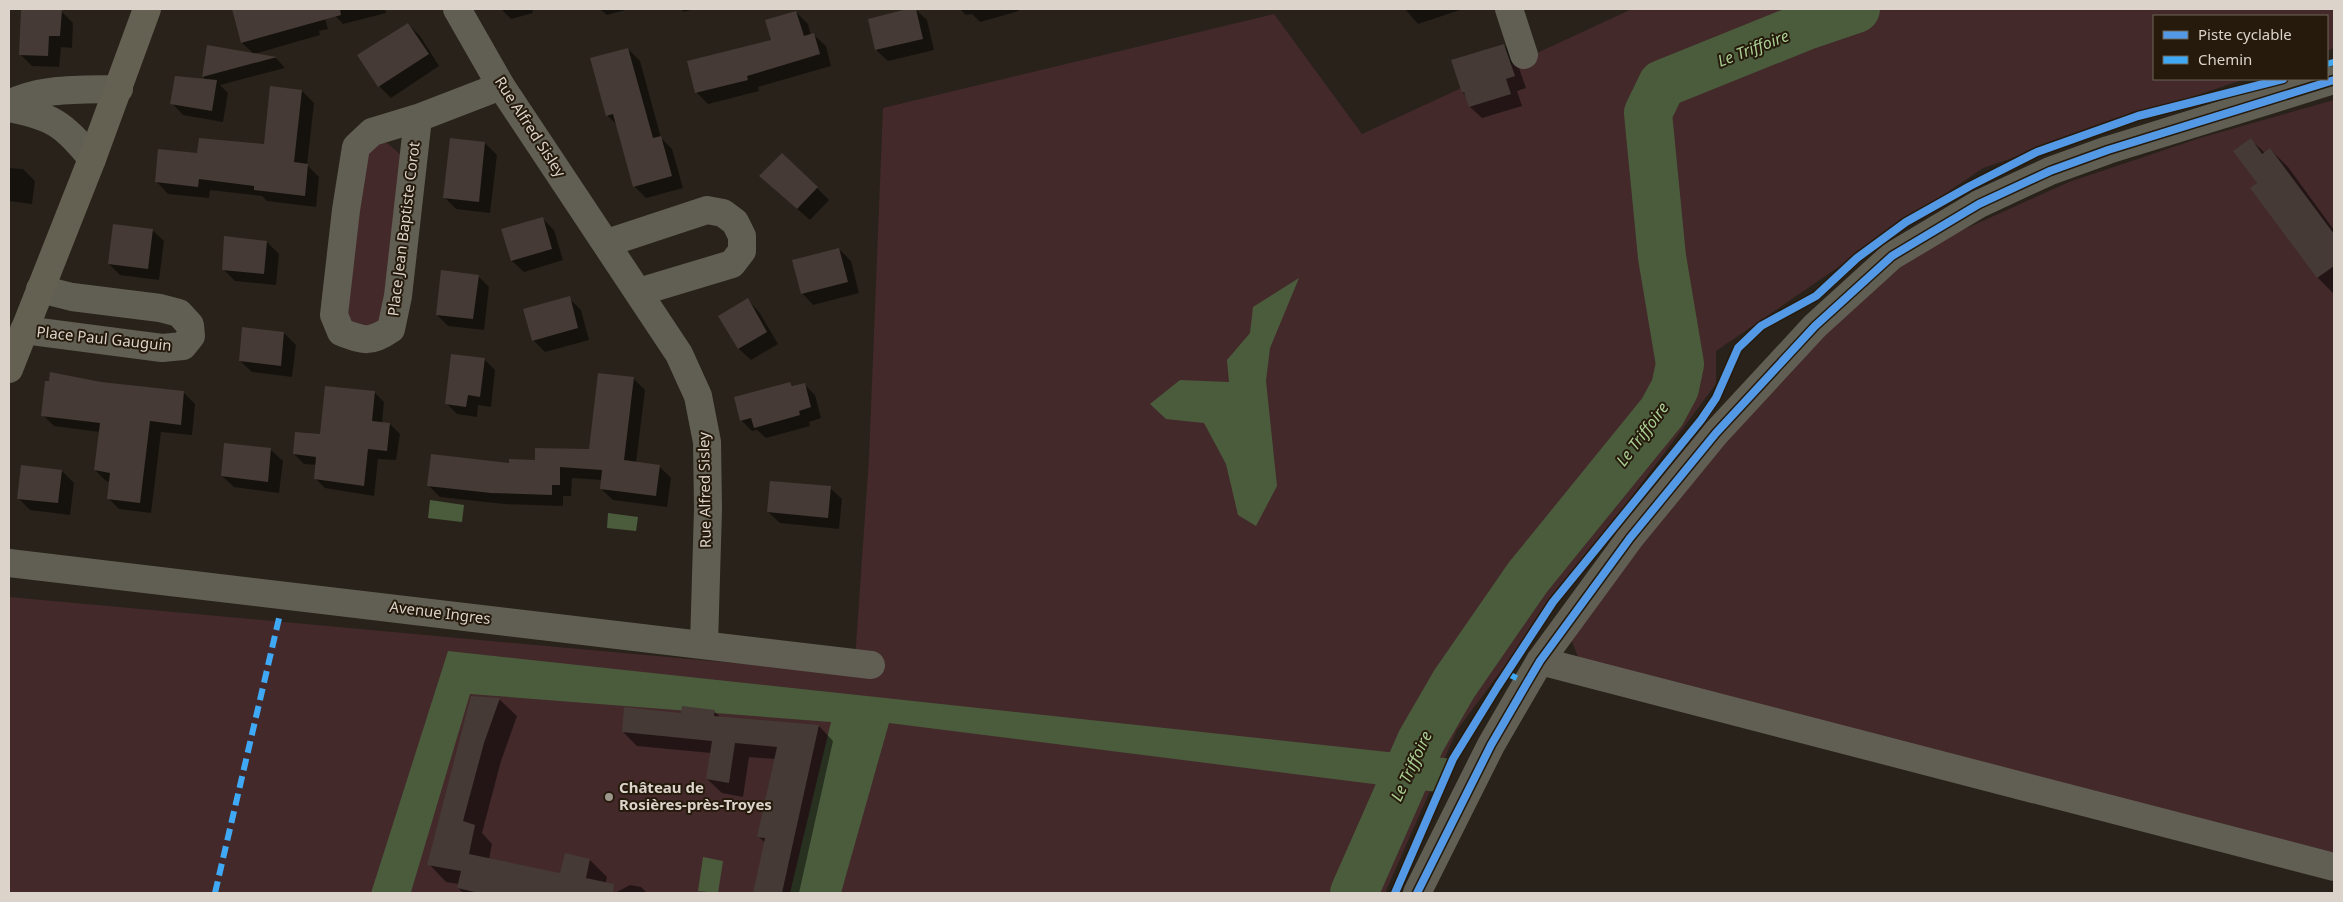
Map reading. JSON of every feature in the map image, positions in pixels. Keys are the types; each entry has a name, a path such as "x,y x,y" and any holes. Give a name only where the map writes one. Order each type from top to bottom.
{"street":[{"path":"9,369 119,89 147,9"},
{"name":"Rue Alfred Sisley","path":"457,9 502,86 607,243 678,354 698,396 707,442 708,509 704,644"},
{"path":"1509,9 1524,55"},
{"path":"1417,893 1491,745 1540,661 1630,538 1716,433 1815,326 1892,256 1979,204 2050,171 2108,150 2334,80"},
{"name":"Place Jean Baptiste Corot","path":"418,118 398,296 391,329 376,339 356,338 341,332 334,315 346,210 356,147 372,132 418,118 502,86"},
{"path":"9,104 23,97 46,92 119,89"},
{"path":"9,108 38,114 57,122 80,144 92,159"},
{"path":"607,243 707,210 723,213 735,222 742,236 742,251 732,264 639,292"},
{"name":"Place Paul Gauguin","path":"24,330 162,348 183,346 191,336 190,325 179,313 160,308 72,297 40,289"},
{"name":"Avenue Ingres","path":"9,563 871,665"},
{"path":"1540,661 2334,866"}],"shaded area":[{"path":"1632,9 2334,9 2334,48 2328,51 2328,15 2153,15 2153,80 2242,80 1983,168 1716,351 1716,384 1457,730 1385,893 9,893 9,597 854,674 869,458 883,108 1274,14 1362,134"},
{"path":"2334,100 2334,856 1581,665 1570,636 1735,426 1821,334 1925,247 2069,182 2200,138"},
{"path":"378,143 387,143 401,155 382,323 360,328 346,318 361,161"}],"water":[{"path":"1299,278 1270,348 1266,381 1277,486 1256,526 1238,515 1226,464 1204,423 1166,419 1150,404 1180,380 1229,382 1227,360 1250,333 1253,307"},
{"path":"430,500 464,505 462,522 428,518"},
{"path":"608,513 638,517 636,531 607,528"},
{"path":"448,651 1453,759 1437,792 889,723 841,893 790,893 831,722 470,694 411,892 417,893 371,893"},
{"path":"703,857 723,861 718,893 698,891"}],"building":[{"path":"21,9 62,10 60,36 49,36 48,56 19,55"},
{"path":"232,9 340,9 341,15 241,43"},
{"path":"907,9 916,9 923,39 875,50 868,19"},
{"path":"796,11 804,36 814,33 820,54 747,76 748,80 695,93 687,61 771,40 765,20"},
{"path":"408,23 429,54 378,87 357,55"},
{"path":"1504,44 1515,76 1506,79 1511,94 1469,107 1464,92 1462,93 1451,60"},
{"path":"207,45 277,57 202,77"},
{"path":"628,48 653,138 661,136 672,176 633,187 613,114 606,116 590,58"},
{"path":"175,76 217,80 212,111 170,104"},
{"path":"270,86 302,90 294,162 308,164 305,196 254,190 254,186 199,179 198,187 155,182 158,149 197,153 199,138 264,144"},
{"path":"450,138 485,142 479,202 443,198"},
{"path":"2251,138 2262,154 2270,148 2334,234 2334,266 2317,278 2250,188 2257,183 2233,151"},
{"path":"782,153 818,187 797,209 759,176"},
{"path":"543,217 552,249 511,261 501,229"},
{"path":"113,224 153,229 148,269 108,264"},
{"path":"224,236 267,241 264,274 222,270"},
{"path":"839,248 848,282 801,294 792,260"},
{"path":"441,270 479,275 473,319 436,315"},
{"path":"570,296 578,328 532,341 523,309"},
{"path":"748,298 767,332 738,349 718,316"},
{"path":"242,327 284,332 281,366 239,361"},
{"path":"451,354 485,358 480,397 468,395 466,407 445,404"},
{"path":"50,372 101,382 184,391 181,425 150,421 140,503 107,499 110,473 94,470 100,423 41,416 45,381 49,381"},
{"path":"598,373 634,377 624,460 660,465 656,496 600,489 602,470 560,467 560,485 552,485 552,495 491,493 427,486 431,454 509,463 509,459 535,460 535,448 589,449"},
{"path":"790,382 792,386 805,383 811,407 799,411 800,415 754,428 751,418 740,421 734,397"},
{"path":"325,386 375,391 372,421 390,423 387,451 368,449 364,486 314,479 316,457 293,454 295,432 320,434"},
{"path":"224,443 271,448 268,482 221,476"},
{"path":"21,465 62,470 58,503 17,499"},
{"path":"770,481 831,486 828,518 767,512"},
{"path":"471,696 500,698 484,743 463,821 475,825 469,854 560,873 565,853 590,859 586,878 614,884 613,893 479,893 457,888 461,871 427,865"},
{"path":"682,706 715,710 714,716 819,725 782,893 753,893 765,838 757,837 777,747 735,743 729,783 706,779 712,741 622,732 624,707 681,713"}],"waterway":[{"name":"Le Triffoire","path":"1354,893 1421,741 1454,684 1528,577 1662,412 1675,388 1680,364 1662,257 1648,113 1662,84 1806,26 1856,9"}],"marked path":[{"path":"2328,64 2334,62"},
{"path":"215,893 280,614"},
{"path":"1506,673 1527,683"}],"cycle path":[{"path":"1395,893 1453,759 1498,686 1553,602 1701,420 1716,398 1738,348 1761,326 1816,296 1857,258 1906,222 1970,186 2037,152 2138,116 2279,80"},
{"path":"1417,893 1491,745 1540,661 1630,538 1716,433 1815,326 1892,256 1979,204 2050,171 2108,150 2334,80"}],"place":[{"name":"Château de Rosières-près-Troyes","path":"609,797"}]}
